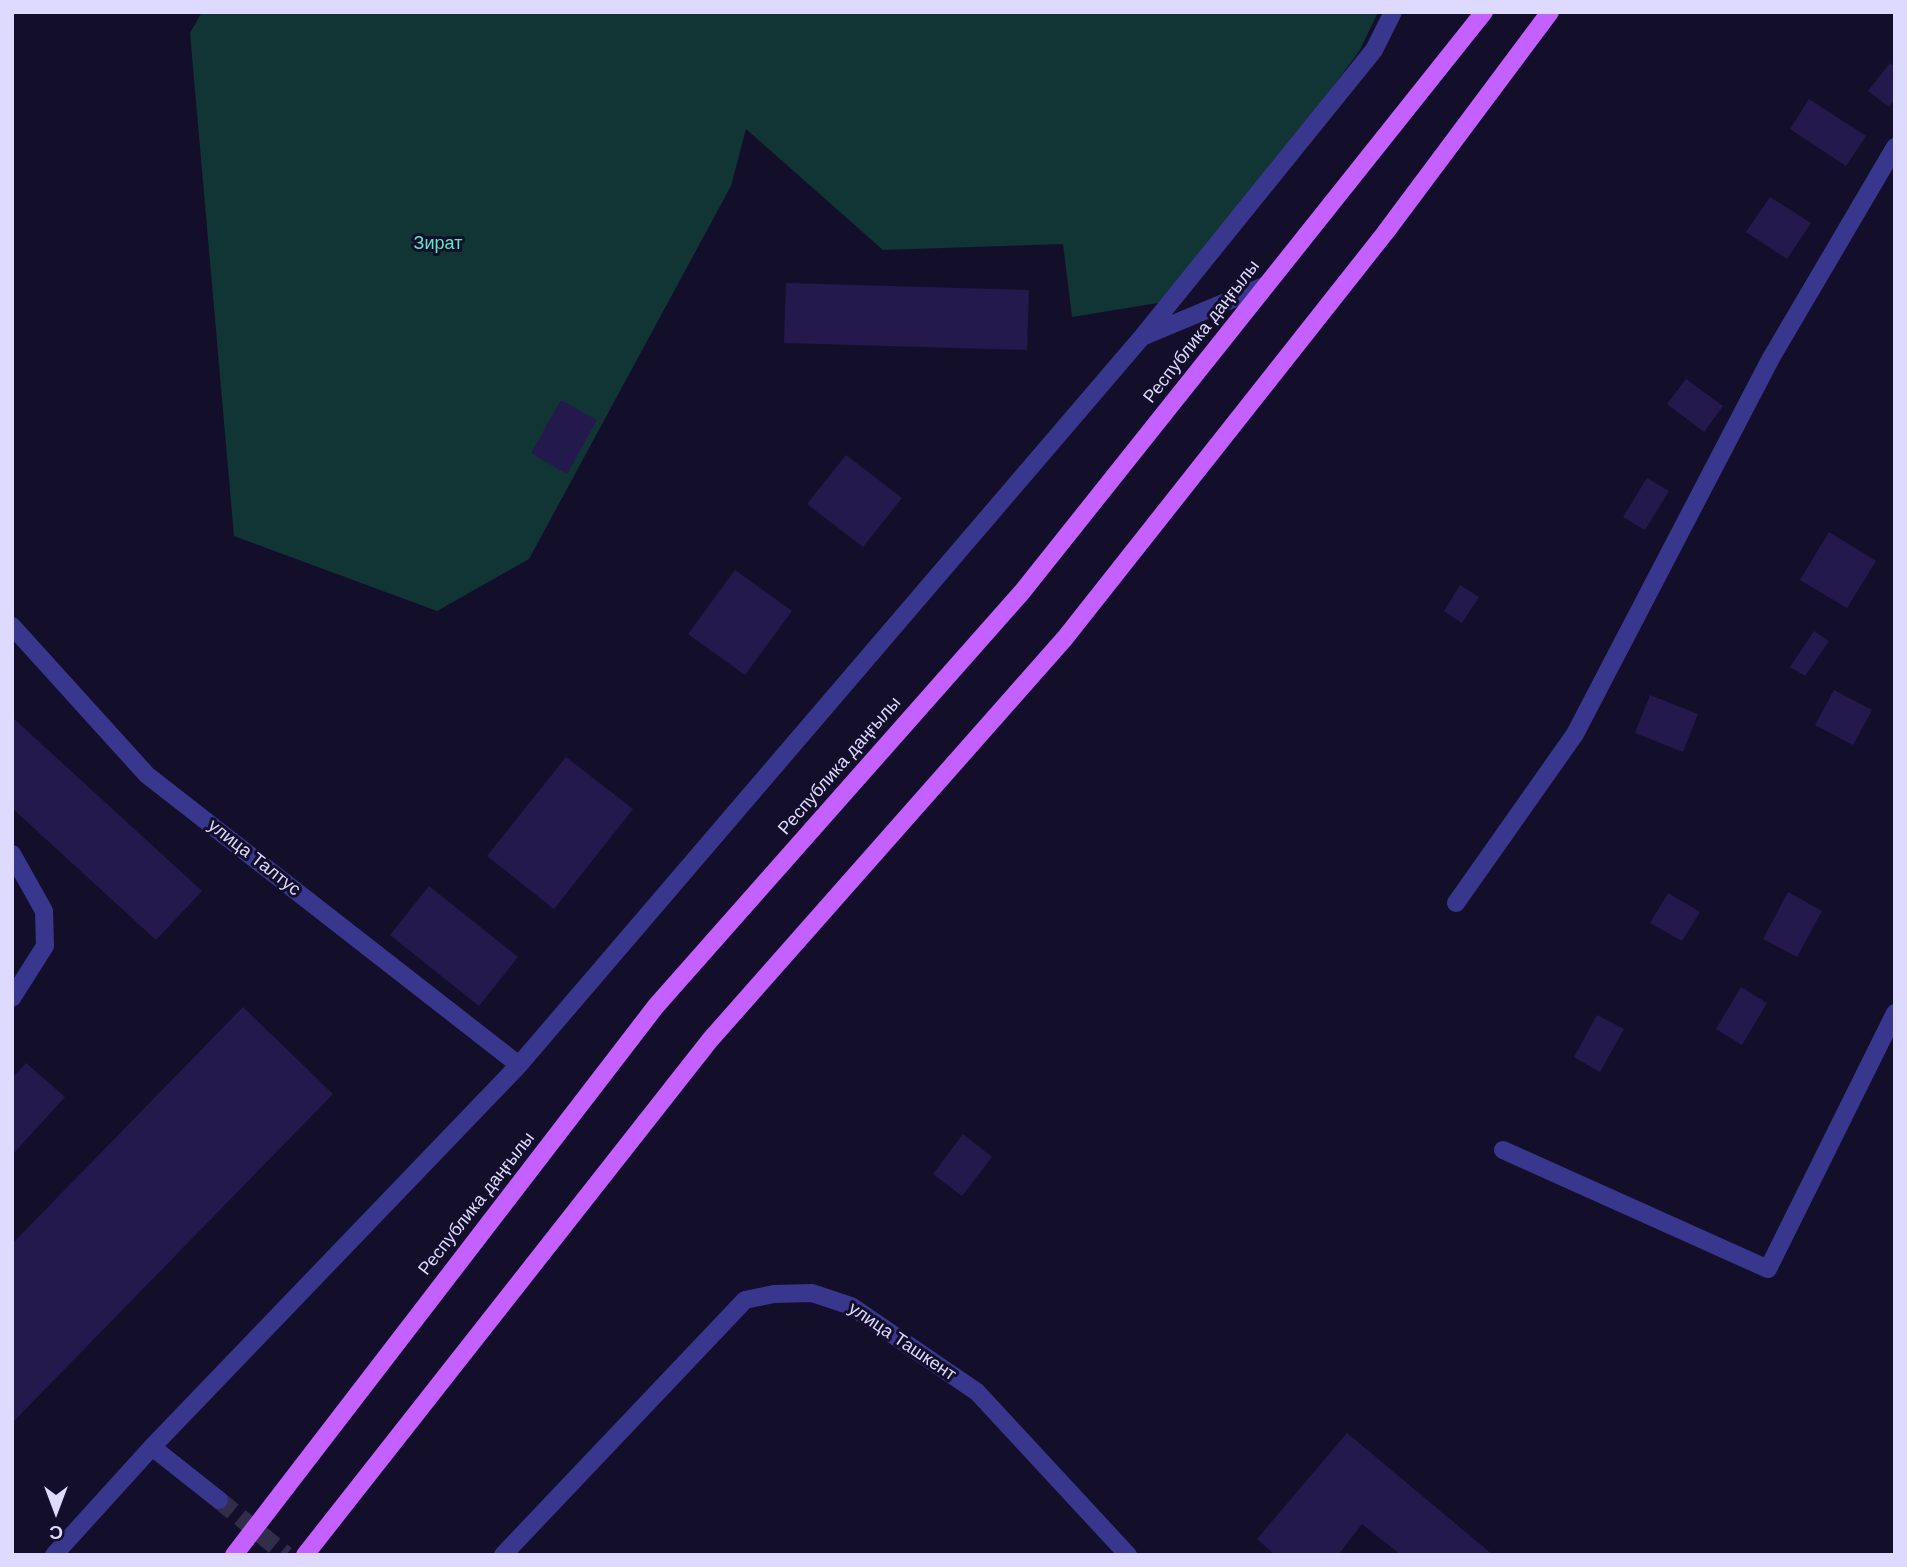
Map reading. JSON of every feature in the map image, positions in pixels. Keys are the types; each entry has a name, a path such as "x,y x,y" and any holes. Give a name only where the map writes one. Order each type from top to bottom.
{"main road":[{"name":"Республика даңғылы","path":"234,1555 656,1006 1022,592 1484,12"},
{"path":"305,1555 710,1040 1065,638 1385,233 1550,12"}],"street":[{"path":"54,1555 152,1447 519,1065 1142,337 1374,50 1393,12"},
{"path":"1455,903 1575,734 1771,358 1895,146"},
{"path":"1142,337 1264,286"},
{"name":"улица Талтус","path":"12,626 147,775 519,1065"},
{"path":"12,854 44,911 45,946 12,998"},
{"path":"1503,1150 1768,1269 1895,1013"},
{"name":"улица Ташкент","path":"503,1555 745,1300 774,1294 812,1293 851,1306 977,1392 1128,1555"},
{"path":"152,1447 219,1500"}],"green space":[{"name":"Зират","path":"202,12 1378,12 1360,50 1176,300 1072,317 1063,244 883,250 746,129 731,186 529,559 437,611 234,536 190,33"}],"building":[{"path":"1890,63 1895,67 1895,99 1889,107 1868,91"},
{"path":"1809,99 1866,136 1846,166 1790,129"},
{"path":"1770,197 1811,223 1787,259 1746,232"},
{"path":"786,283 1029,290 1027,350 784,343"},
{"path":"1686,379 1723,406 1704,432 1667,404"},
{"path":"561,400 597,420 567,474 531,453"},
{"path":"846,455 902,498 863,547 807,504"},
{"path":"1647,478 1669,491 1645,530 1623,517"},
{"path":"1829,532 1876,561 1847,608 1800,580"},
{"path":"735,570 792,611 745,675 688,634"},
{"path":"1460,585 1479,597 1462,623 1444,611"},
{"path":"1814,631 1829,641 1805,676 1790,667"},
{"path":"1834,690 1872,710 1853,745 1815,725"},
{"path":"1650,695 1698,714 1683,752 1635,733"},
{"path":"12,717 202,891 156,940 12,808"},
{"path":"566,757 633,809 554,909 487,856"},
{"path":"429,886 518,957 479,1006 390,935"},
{"path":"1788,892 1822,911 1797,957 1763,939"},
{"path":"1668,893 1700,912 1682,941 1650,923"},
{"path":"1741,987 1767,1003 1742,1045 1716,1029"},
{"path":"243,1007 333,1094 12,1423 12,1244"},
{"path":"1597,1015 1624,1029 1600,1072 1574,1057"},
{"path":"26,1063 65,1097 12,1155 12,1078"},
{"path":"963,1134 992,1157 962,1196 933,1174"},
{"path":"1347,1433 1493,1555 1401,1555 1362,1524 1338,1555 1275,1555 1257,1539"}],"tunnel":[{"path":"219,1500 286,1555"}]}
